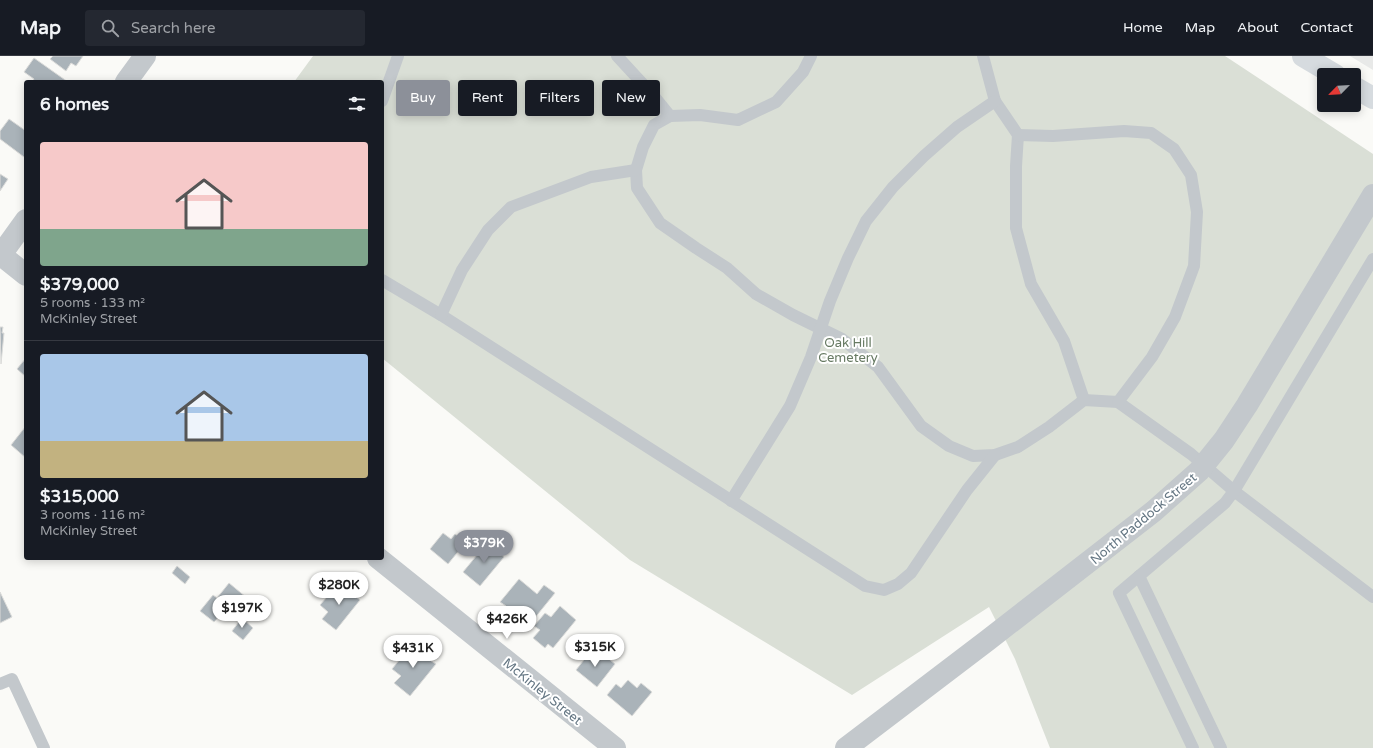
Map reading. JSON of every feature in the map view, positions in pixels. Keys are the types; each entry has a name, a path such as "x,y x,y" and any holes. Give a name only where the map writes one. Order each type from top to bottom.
{"highway":[{"path":"1303,56 1323,68"},
{"path":"1361,91 1373,98"}],"street":[{"path":"127,80 145,56"},
{"name":"North Paddock Street","path":"847,748 982,645 1154,511 1185,485 1204,465 1224,440 1247,405 1373,195"},
{"path":"24,223 0,255 24,273"},
{"name":"McKinley Street","path":"380,560 615,748"}],"lane":[{"path":"384,95 398,56"},
{"path":"617,56 670,116"},
{"path":"811,56 803,72 776,102 738,120 700,115 670,116 654,125 643,146 636,170 637,188 660,223 727,268 756,294 793,315 842,339 878,367 921,426 949,446 973,456 995,455 1018,447 1049,427 1084,400 1118,402 1191,454 1234,492 1373,597"},
{"path":"983,56 995,101 1018,136 1016,166 1016,228 1031,284 1064,341 1084,400"},
{"path":"731,501 790,406 811,357 848,258 866,221 893,187 924,156 957,127 995,101"},
{"path":"1018,136 1053,136 1124,131 1151,133 1174,149 1191,175 1197,212 1194,266 1176,316 1152,357 1118,402"},
{"path":"441,315 462,270 488,230 511,207 591,177 636,170"},
{"path":"1192,748 1119,593 1225,503 1234,492 1373,259"},
{"path":"384,281 441,315 865,586 884,590 898,584 910,573 967,490 995,455"},
{"path":"1139,576 1221,748"},
{"path":"0,684 12,679 44,748"}],"shaded area":[{"path":"1350,56 1373,56 1373,70"}],"green space":[{"name":"Oak Hill Cemetery","path":"313,56 1225,56 1373,154 1373,748 1050,748 1015,659 989,607 852,695 630,560 384,360 384,80 295,80"}],"building":[{"path":"53,56 83,56 76,66 71,63 66,71 50,59"},
{"path":"34,58 65,80 33,80 24,72"},
{"path":"9,119 24,130 24,157 0,139 0,131"},
{"path":"0,174 8,179 0,191"},
{"path":"0,327 3,327 2,333 4,333 1,364"},
{"path":"24,360 24,375 17,369"},
{"path":"24,429 24,456 11,445"},
{"path":"443,533 451,539 455,534 466,542 448,564 430,549"},
{"path":"487,543 504,557 480,586 463,572"},
{"path":"177,566 190,577 185,584 172,573"},
{"path":"519,579 537,594 544,585 555,593 529,625 524,622 519,629 500,613 506,606 500,602"},
{"path":"229,583 247,598 230,618 223,612 214,622 200,611 213,595 217,598"},
{"path":"339,583 360,600 336,630 322,619 328,612 320,605"},
{"path":"0,592 12,617 0,623"},
{"path":"560,606 576,620 553,648 548,644 545,648 533,638 540,630 534,626 545,613 551,617"},
{"path":"242,618 253,628 243,640 232,631"},
{"path":"414,642 431,656 428,659 436,664 410,696 394,683 401,676 392,669"},
{"path":"591,651 602,660 605,656 615,664 597,687 576,670"},
{"path":"628,680 637,688 641,683 652,692 632,716 607,695 616,684 621,688"}]}
